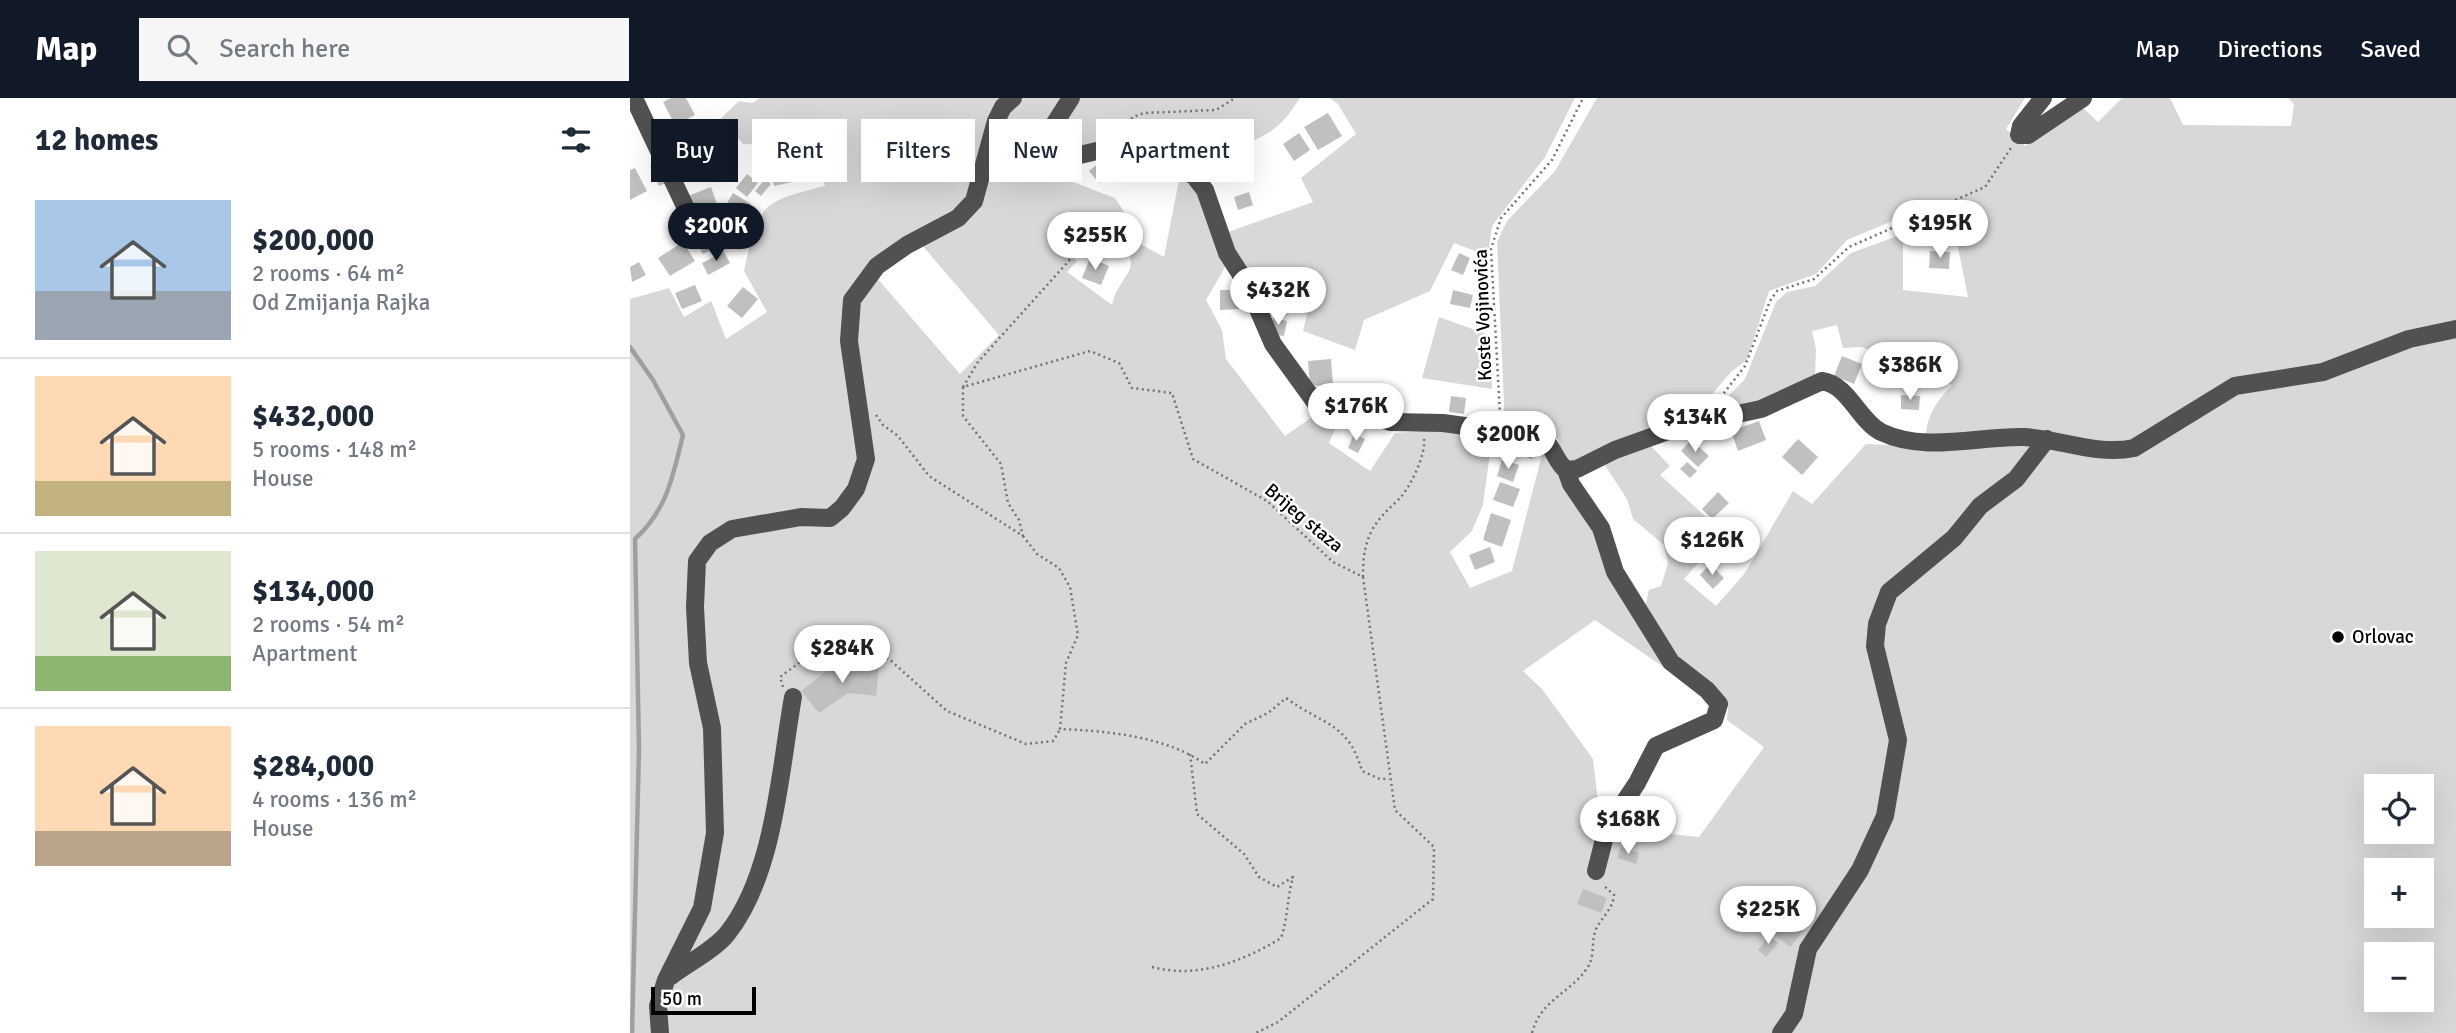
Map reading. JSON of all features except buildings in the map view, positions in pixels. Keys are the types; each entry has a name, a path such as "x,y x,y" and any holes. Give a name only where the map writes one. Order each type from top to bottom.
{"street":[{"path":"634,98 691,219"},
{"path":"660,1033 659,1006 666,980 702,908 715,833 712,728 698,663 695,607 697,561 710,543 732,530 800,517 830,518 842,508 856,489 866,459 849,341 852,300 877,266 907,245 958,218 974,201 979,191 988,143 996,121 1003,107 1013,98"},
{"path":"1071,98 1046,137 1047,156 1054,161 1096,151"},
{"path":"2043,98 2021,126 2019,135 2028,135 2083,98"},
{"path":"1199,182 1227,253 1247,284 1273,344 1320,409 1332,413 1358,412 1390,422 1443,423 1499,433 1539,436 1552,445 1571,484 1601,528 1615,572 1671,662 1707,690 1719,704 1714,720 1656,746 1650,754 1637,783 1606,828 1596,871"},
{"path":"1566,470 1577,469 1606,454 1682,425 1761,408 1822,381 1842,391 1867,422 1880,432 1907,441 2047,439 2117,451 2134,448 2235,386 2323,372 2409,338 2456,329"},
{"path":"1781,1033 1794,1014 1808,949 1860,870 1885,816 1898,740 1875,646 1877,624 1889,592 1954,538 1980,506 2016,479 2047,439"},
{"path":"666,980 727,935 752,888 772,831 793,696"}],"path":[{"path":"1131,119 1144,113 1216,110 1235,98"},
{"name":"Koste Vojinovića","path":"1499,433 1501,412 1491,249 1501,218 1552,160 1583,98"},
{"path":"1699,422 1745,366 1770,301 1777,290 1814,279 1849,247 1985,187 2019,135"},
{"path":"1023,536 1008,503 1001,464 963,416 964,387 978,362 1083,246"},
{"name":"Brijeg staza","path":"964,387 1090,351 1119,363 1132,388 1171,393 1193,459 1267,501 1333,562 1363,577"},
{"path":"793,696 780,685 780,677 800,661 815,651 861,650 889,659 947,711 996,733 1026,744 1052,741 1060,729 1066,663 1078,635 1070,587 1059,568 1037,554 1023,536 929,475 898,436 883,425 858,390"},
{"path":"1256,1033 1278,1022 1433,899 1434,847 1395,810 1363,577 1363,556 1372,530 1385,510 1402,496 1425,448 1423,423"},
{"path":"1060,729 1129,737 1190,753 1205,764 1245,724 1268,713 1286,698 1308,714 1340,728 1356,750 1362,771 1380,779 1391,779"},
{"path":"1152,967 1174,973 1196,971 1243,959 1281,939 1287,921 1287,898 1293,877 1277,887 1259,877 1244,853 1197,814 1190,753"},
{"path":"1532,1033 1542,1008 1581,977 1590,963 1595,931 1613,903 1614,895 1598,881 1596,871"}],"shaded area":[{"path":"760,98 1300,98 1282,122 1254,140 1254,119 1096,119 1096,157 1082,159 1082,119 989,119 989,182 1073,182 1115,198 1129,219 1074,238 1066,251 1077,261 1067,272 1112,305 1131,265 1126,247 1117,235 1133,228 1137,242 1164,257 1179,182 1194,182 1228,262 1206,300 1222,330 1226,359 1285,436 1315,415 1340,418 1329,443 1370,471 1395,433 1433,430 1492,438 1483,505 1472,531 1450,552 1470,588 1512,571 1545,443 1561,476 1594,528 1665,668 1595,620 1523,671 1542,689 1593,759 1600,818 1660,833 1699,837 1764,747 1727,720 1728,708 1722,695 1680,659 1644,611 1649,590 1661,586 1668,563 1664,545 1633,519 1627,499 1602,461 1651,446 1670,466 1660,475 1715,525 1701,544 1709,551 1684,579 1716,606 1745,573 1793,491 1812,504 1866,444 1927,447 1926,430 1931,414 1952,385 1862,347 1843,348 1837,325 1812,331 1816,349 1815,376 1753,408 1714,411 1745,379 1776,302 1787,292 1815,286 1851,253 1903,234 1903,290 1968,297 1951,213 1942,200 1847,240 1816,274 1769,291 1747,360 1731,372 1695,414 1623,438 1572,462 1566,462 1561,456 1558,439 1547,432 1505,428 1497,242 1507,221 1555,171 1597,98 2025,98 2006,129 2025,146 2081,106 2098,122 2122,98 2170,98 2183,125 2291,126 2294,104 2288,98 2456,98 2456,1033 630,1033 630,299 669,288 684,317 711,301 726,339 767,312 744,271 753,233 765,210 786,197 825,186 824,182 847,182 847,119 752,119 752,144 743,144 738,138 738,119 721,118 739,101 752,103","holes":["921,244 999,335 960,374 877,278"]},
{"path":"1330,98 1575,98 1545,157 1492,226 1488,256 1454,243 1430,291 1364,320 1355,350 1303,331 1307,314 1259,303 1225,233 1313,202 1301,178 1356,134 1338,104"},
{"path":"1439,317 1492,336 1492,389 1422,378"}],"waterway":[{"path":"630,347 653,380 683,435 662,504 635,539 639,749 632,1033"}],"place":[{"name":"Orlovac","path":"2338,637"}]}
